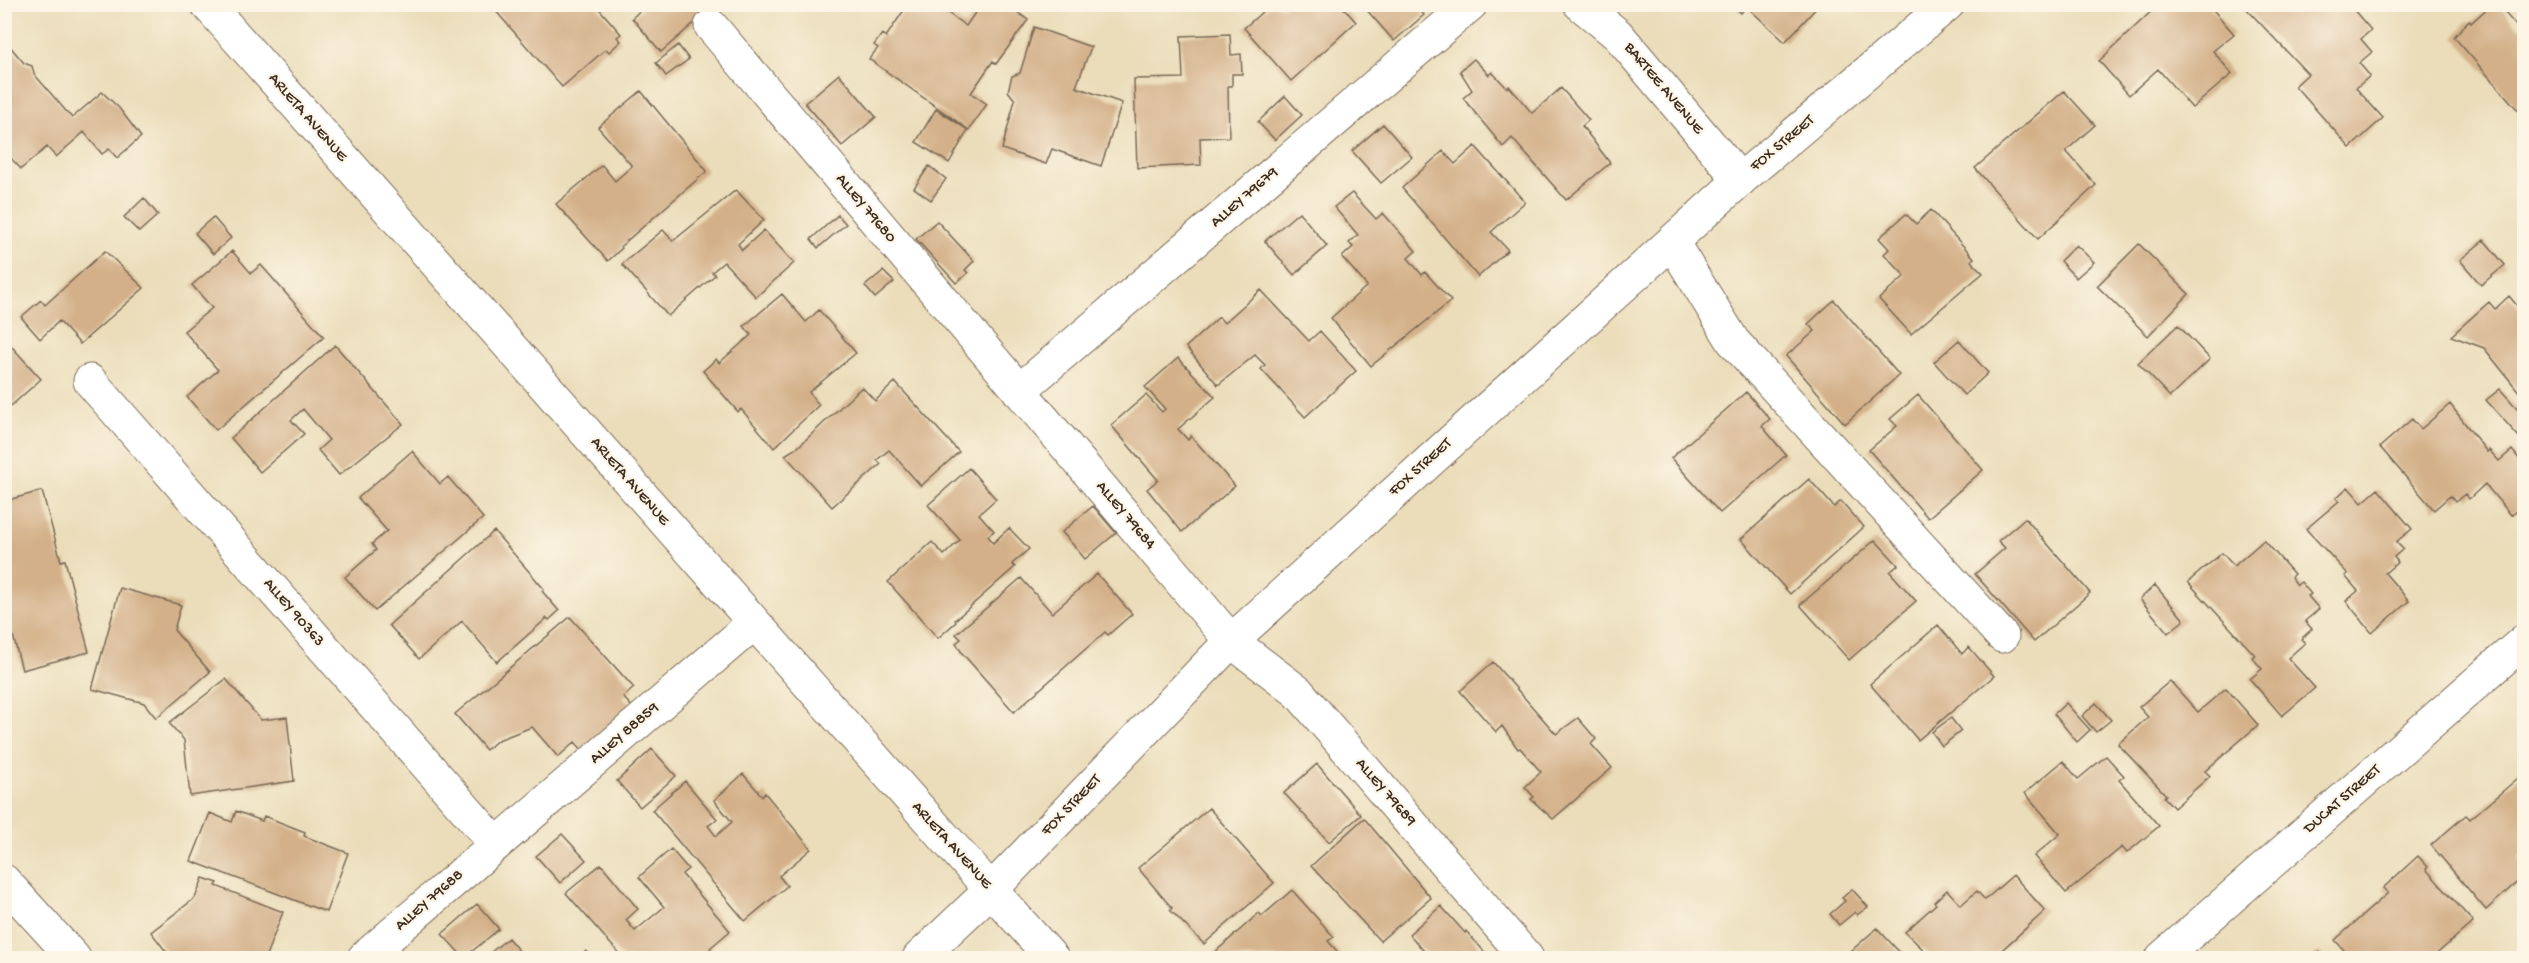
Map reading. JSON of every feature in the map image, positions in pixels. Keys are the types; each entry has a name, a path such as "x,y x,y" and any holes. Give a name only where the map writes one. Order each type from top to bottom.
{"street":[{"name":"ARLETA AVENUE","path":"207,4 1052,958"},
{"name":"ALLEY 79679","path":"1019,391 1471,4"},
{"name":"BARTEE AVENUE","path":"1580,4 1618,35 1740,180"},
{"name":"FOX STREET","path":"919,958 991,890 1231,641 1740,180 1948,4"},
{"name":"ALLEY 79680","path":"711,26 1019,391"},
{"path":"1672,242 1733,341 2002,636"},
{"name":"ALLEY 90363","path":"90,381 496,844"},
{"name":"ALLEY 79684","path":"1019,391 1231,641"},
{"name":"ALLEY 88859","path":"496,844 754,623"},
{"name":"ALLEY 79689","path":"1231,641 1298,692 1527,958"},
{"name":"DUCAT STREET","path":"2162,958 2524,641"},
{"name":"ALLEY 79688","path":"364,958 496,844"},
{"path":"4,881 74,958"}],"building":[{"path":"499,4 595,4 621,34 617,37 621,41 609,52 606,49 562,87 494,9"},
{"path":"647,4 704,4 709,10 661,52 632,18"},
{"path":"908,4 935,4 966,26 981,4 1006,4 1028,20 996,64 993,61 971,93 987,104 969,130 869,59 878,48 874,45 882,34 886,37"},
{"path":"1271,4 1283,7 1286,4 1340,4 1356,22 1291,81 1244,28"},
{"path":"1369,4 1415,4 1424,15 1394,41 1365,8"},
{"path":"1732,4 1820,4 1785,42 1746,6 1741,13"},
{"path":"2159,4 2208,4 2234,34 2213,51 2232,74 2192,108 2158,69 2129,95 2099,61"},
{"path":"2242,4 2358,4 2353,9 2371,30 2361,39 2372,52 2359,63 2370,76 2356,88 2383,118 2350,148 2295,86 2308,74"},
{"path":"2492,4 2497,4 2519,29 2524,26 2524,117 2454,37 2469,20 2471,23"},
{"path":"1034,27 1091,47 1076,87 1122,103 1101,166 1052,149 1046,164 1002,149 1015,100 1008,91 1012,76 1020,73"},
{"path":"1230,34 1231,55 1241,54 1242,74 1232,74 1232,86 1228,86 1229,137 1200,138 1201,165 1137,168 1134,79 1183,78 1181,36"},
{"path":"8,44 24,63 32,66 34,74 72,118 102,92 119,108 141,137 117,158 109,149 102,154 84,132 56,157 47,147 21,169 4,151 4,47"},
{"path":"678,45 689,59 666,76 656,63"},
{"path":"1474,59 1489,75 1492,72 1507,88 1509,86 1532,113 1561,88 1589,120 1582,126 1610,163 1566,200 1512,138 1503,147 1463,98 1472,90 1460,71"},
{"path":"839,74 876,117 842,146 805,103"},
{"path":"641,91 707,171 621,246 622,248 608,261 556,204 602,165 615,181 632,166 598,127"},
{"path":"2064,91 2095,125 2066,151 2096,185 2038,239 1975,168"},
{"path":"1285,96 1302,115 1275,140 1258,122"},
{"path":"936,109 968,130 949,163 916,142"},
{"path":"1383,124 1412,157 1381,183 1352,151"},
{"path":"1475,146 1525,202 1491,232 1508,250 1478,277 1402,188 1443,151 1455,164"},
{"path":"929,166 946,179 931,200 914,188"},
{"path":"736,190 764,220 738,244 742,250 764,230 794,263 756,297 724,262 712,272 715,275 668,316 622,264 663,230 673,241"},
{"path":"1352,193 1376,219 1383,213 1416,251 1408,258 1422,275 1425,272 1451,301 1371,366 1331,318 1367,286 1342,257 1353,247 1349,243 1358,235 1334,207"},
{"path":"144,198 158,215 139,232 124,217"},
{"path":"1931,210 1974,258 1971,261 1983,273 1911,334 1879,299 1905,276 1884,254 1889,249 1879,238 1906,214 1916,224"},
{"path":"1299,212 1327,246 1294,275 1265,241"},
{"path":"838,215 846,224 818,248 811,239"},
{"path":"213,217 231,238 213,254 195,233"},
{"path":"937,221 974,261 965,270 968,273 956,283 916,239"},
{"path":"2484,240 2505,265 2481,285 2460,260"},
{"path":"2139,244 2189,294 2148,336 2097,286"},
{"path":"2076,245 2094,262 2076,278 2060,261"},
{"path":"105,251 144,288 80,344 59,321 40,339 21,317 41,300 45,305"},
{"path":"232,251 251,273 261,265 324,337 216,430 187,397 218,370 184,331 212,308 192,285"},
{"path":"883,271 894,282 875,298 865,286"},
{"path":"1261,290 1309,341 1320,331 1356,371 1305,417 1261,369 1265,365 1255,355 1218,385 1186,347 1219,317 1224,323"},
{"path":"782,294 806,322 819,310 856,353 809,392 819,405 774,448 741,409 738,412 703,371 716,359 719,363 751,335 744,326"},
{"path":"2509,296 2524,314 2524,398 2484,348 2451,336 2489,302 2495,309"},
{"path":"1834,300 1899,375 1845,424 1786,356 1815,331 1808,324"},
{"path":"2178,325 2210,359 2170,397 2138,363"},
{"path":"4,338 41,379 11,406 4,399"},
{"path":"1959,340 1988,373 1964,395 1934,362"},
{"path":"335,345 403,424 339,475 318,450 329,440 303,409 291,420 304,434 260,472 231,438"},
{"path":"1178,358 1215,397 1178,429 1188,440 1191,436 1235,486 1182,532 1147,489 1158,480 1111,425 1146,395 1162,412 1165,409 1145,387"},
{"path":"895,382 959,452 921,486 889,450 877,460 881,464 832,507 785,455 798,447 862,387 875,401"},
{"path":"2500,389 2524,416 2524,433 2519,437 2486,400"},
{"path":"1746,392 1770,419 1762,426 1786,455 1720,513 1671,458"},
{"path":"1918,395 1983,470 1928,518 1869,450 1897,426 1890,419"},
{"path":"2450,404 2487,452 2489,450 2499,461 2512,450 2524,465 2524,504 2511,515 2485,484 2469,499 2465,494 2455,502 2450,496 2434,510 2380,447 2412,419 2421,429"},
{"path":"412,451 440,484 448,477 483,518 375,611 345,577 376,550 372,544 387,531 358,498"},
{"path":"969,468 996,499 979,514 994,531 988,536 993,543 1009,528 1029,549 1012,564 1015,567 938,638 888,582 932,542 944,555 960,540 928,505"},
{"path":"1809,479 1834,507 1841,501 1864,527 1790,594 1741,539"},
{"path":"2348,487 2362,503 2378,489 2412,529 2396,542 2403,549 2394,557 2398,562 2385,573 2409,601 2372,633 2346,601 2358,591 2345,576 2348,574 2306,529 2339,501 2336,498"},
{"path":"42,491 61,561 65,560 89,652 22,670 4,601 4,501"},
{"path":"1093,506 1116,533 1085,559 1062,532"},
{"path":"2025,518 2090,593 2034,642 1975,574 2005,548 1998,541"},
{"path":"494,531 544,589 542,591 559,611 549,620 547,618 497,662 462,621 419,659 389,625"},
{"path":"1875,540 1898,565 1890,572 1916,601 1849,660 1800,605"},
{"path":"2264,540 2294,574 2291,577 2297,585 2301,582 2311,594 2308,596 2319,609 2305,621 2312,629 2301,639 2305,643 2288,658 2315,688 2282,716 2250,679 2262,669 2252,657 2255,655 2188,582 2222,553 2234,566"},
{"path":"1097,574 1132,614 1108,635 1105,632 1014,712 962,653 956,643 961,639 956,634 1021,578 1052,613"},
{"path":"2155,585 2184,620 2168,633 2140,599"},
{"path":"120,588 181,605 174,630 210,672 156,718 144,703 92,689"},
{"path":"570,617 634,688 623,697 634,709 585,753 575,742 558,757 532,727 498,740 486,750 455,714"},
{"path":"1938,625 1962,654 1969,647 1994,676 1918,740 1870,684"},
{"path":"1493,662 1556,734 1578,718 1596,739 1591,744 1612,768 1553,819 1531,799 1534,797 1525,787 1541,772 1520,748 1518,749 1502,726 1496,732 1460,691"},
{"path":"226,679 261,720 287,717 294,781 190,796 184,740 169,723"},
{"path":"2170,681 2198,712 2226,688 2258,725 2205,771 2210,776 2174,808 2164,797 2166,795 2118,744 2148,717 2139,707"},
{"path":"2066,703 2090,730 2077,742 2054,714"},
{"path":"2096,703 2111,720 2096,732 2082,716"},
{"path":"1951,718 1961,731 1942,746 1932,732"},
{"path":"652,749 676,776 640,807 617,781"},
{"path":"2106,756 2124,776 2119,780 2159,826 2127,853 2122,847 2066,893 2034,856 2060,834 2025,793 2063,761 2078,779"},
{"path":"1317,764 1361,815 1329,842 1284,793"},
{"path":"2524,773 2524,853 2519,858 2524,865 2524,881 2519,886 2516,883 2486,910 2431,845 2466,815 2470,819"},
{"path":"743,774 762,796 765,793 811,849 779,876 787,886 745,921 652,810 685,781 717,819 708,826 716,836 732,822 714,800"},
{"path":"1209,808 1274,883 1204,944 1170,910 1172,908 1138,868"},
{"path":"236,811 262,821 264,816 305,832 304,836 348,853 326,912 191,861 210,813 232,822"},
{"path":"1364,818 1431,898 1380,941 1311,866"},
{"path":"562,834 586,860 560,883 536,856"},
{"path":"671,849 688,869 682,874 730,931 710,948 713,952 705,958 623,958 566,893 601,864 638,909 626,920 635,931 664,907 639,877"},
{"path":"2418,856 2428,867 2426,869 2473,922 2432,958 2351,958 2335,940 2388,893 2383,888"},
{"path":"2013,875 2045,911 1993,958 1932,958 1905,932 1936,904 1934,902 1947,890 1961,905 1977,891 1985,900"},
{"path":"203,878 218,883 216,886 283,912 265,958 171,958 151,932 195,898"},
{"path":"1852,889 1868,907 1857,915 1855,912 1839,925 1830,914 1845,901 1842,898"},
{"path":"1292,890 1334,937 1328,941 1343,958 1217,958 1213,954 1259,913 1262,916"},
{"path":"477,904 499,929 464,958 442,934"},
{"path":"1441,906 1490,958 1430,958 1409,934"},
{"path":"1877,928 1905,958 1843,958"},
{"path":"508,938 525,958 484,958"},
{"path":"586,951 593,958 578,958"},
{"path":"2319,952 2325,958 2312,958"}]}
